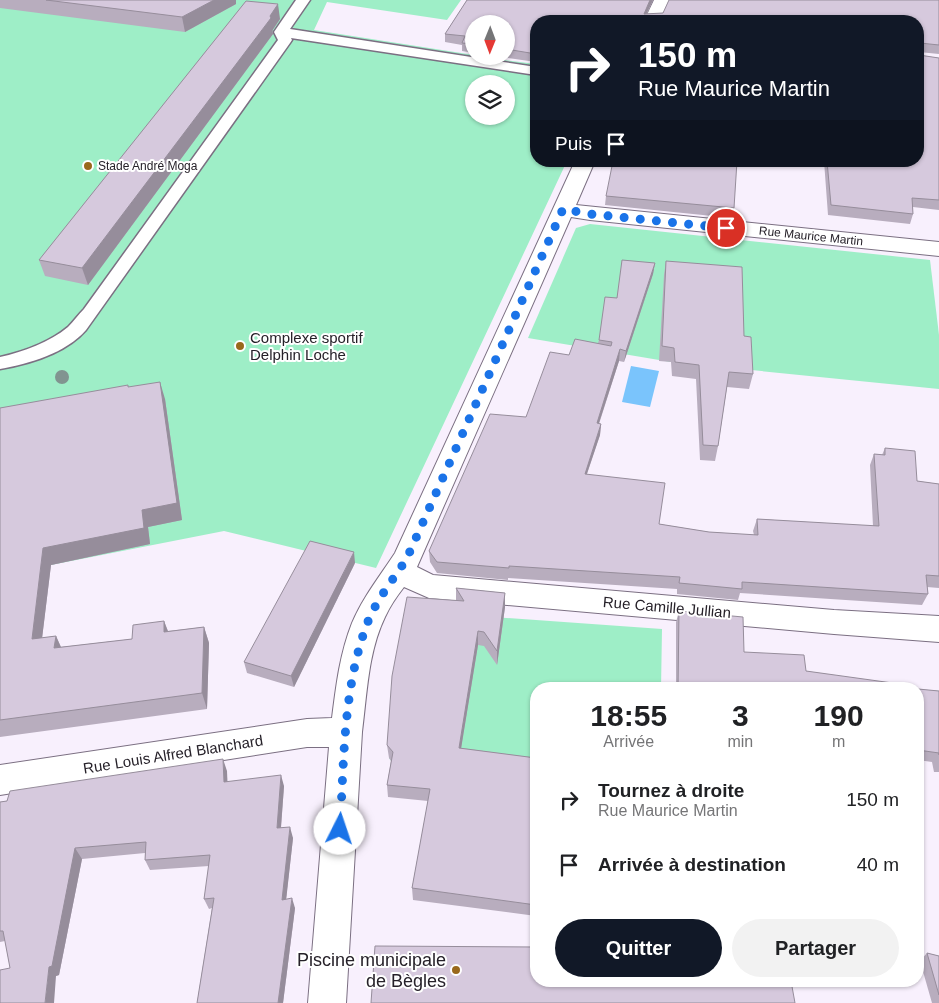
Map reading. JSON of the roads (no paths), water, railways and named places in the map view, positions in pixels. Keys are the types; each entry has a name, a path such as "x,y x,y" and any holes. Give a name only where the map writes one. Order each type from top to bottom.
{"street":[{"path":"655,15 662,0"},
{"path":"327,1003 346,732 351,691 367,623 380,597 407,558 582,167"},
{"name":"Rue Maurice Martin","path":"563,209 590,214 939,249"},
{"name":"Rue Camille Jullian","path":"399,571 429,586 834,622 939,629"},
{"name":"Rue Louis Alfred Blanchard","path":"0,780 308,733 346,732"}],"lane":[{"path":"281,32 303,0"},
{"path":"281,32 530,70"},
{"path":"0,363 30,354 58,342 73,332 286,40 281,32"}],"water":[{"path":"631,366 659,371 650,407 622,402"}],"place":[{"name":"Stade André Moga","path":"88,166"},
{"name":"Complexe sportif Delphin Loche","path":"240,346"},
{"name":"Piscine municipale de Bègles","path":"456,970"}]}
